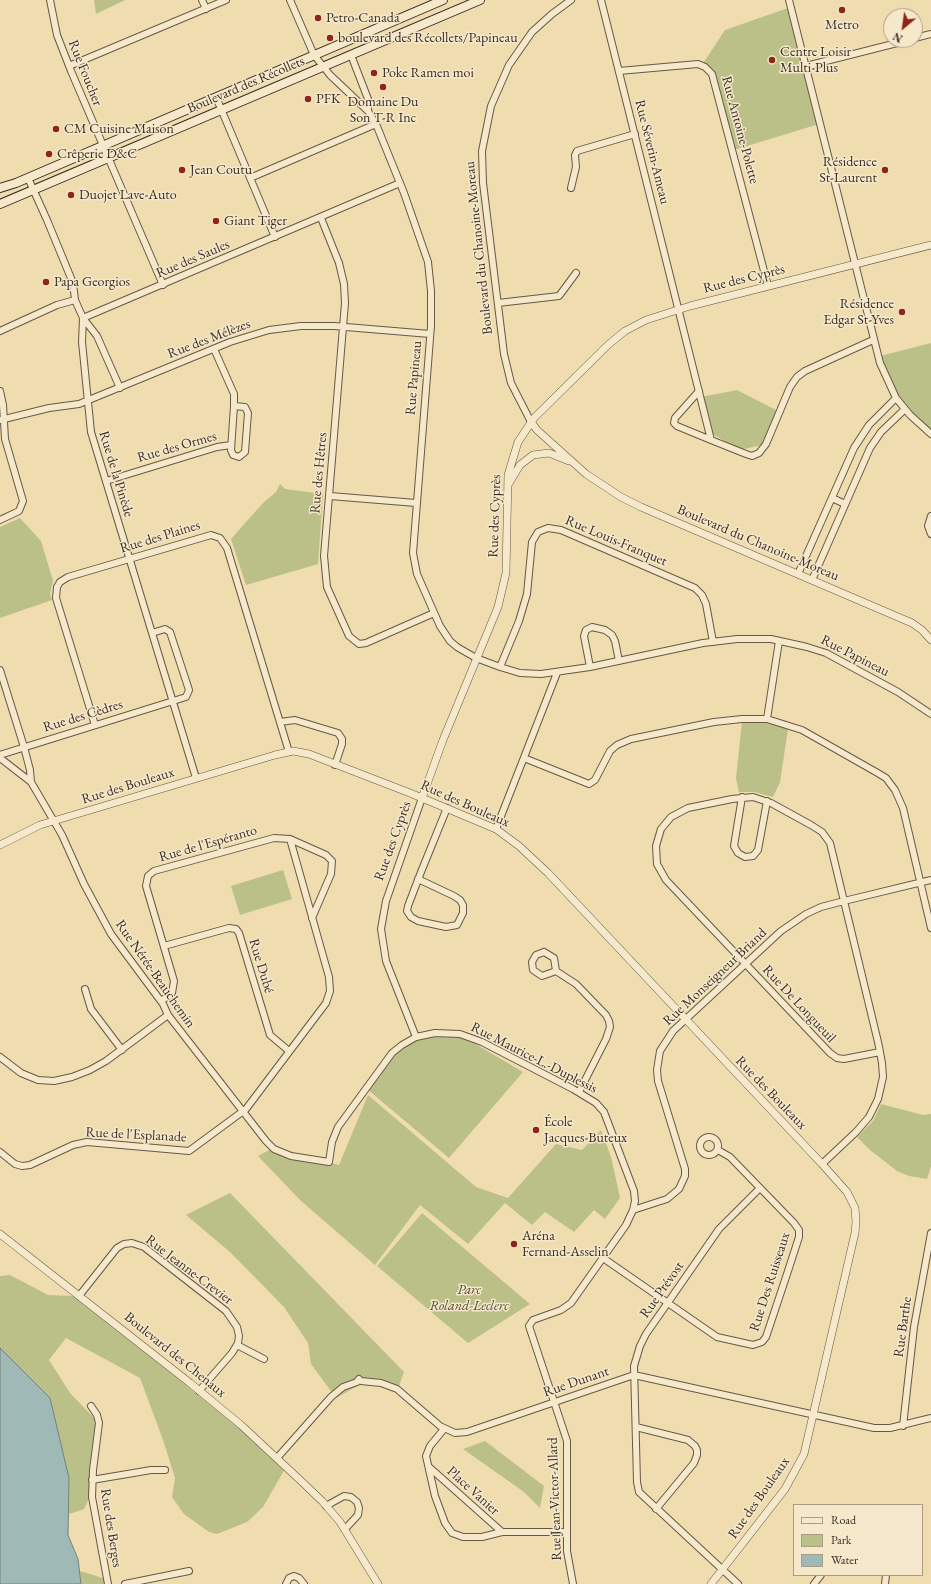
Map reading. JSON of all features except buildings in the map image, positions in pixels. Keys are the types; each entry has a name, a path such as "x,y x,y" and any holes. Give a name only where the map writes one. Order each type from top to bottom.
{"main road":[{"name":"Boulevard des Récollets","path":"0,188 28,178 443,0"},
{"name":"Boulevard des Récollets","path":"0,204 480,0"}],"street":[{"name":"Rue Foucher","path":"50,0 57,35 69,66 162,284"},
{"path":"202,0 206,9"},
{"path":"69,66 226,0"},
{"name":"Rue Papineau","path":"290,0 314,55 323,67 368,111 376,124 400,183 428,262 431,291 430,334 413,540 413,558 417,574 434,613 450,641 476,658 500,667 527,674 557,673 713,642 748,638 779,641 807,647 826,654 898,692 931,714"},
{"name":"Boulevard du Chanoine-Moreau","path":"530,422 514,389 507,369 482,172 484,140 489,115 502,79 522,45 546,20 571,0"},
{"name":"Rue Séverin-Ameau","path":"601,0 711,440"},
{"path":"789,0 873,340 884,373 896,398 905,409 931,434"},
{"path":"806,66 883,47"},
{"path":"351,55 368,99 368,111"},
{"name":"Rue Antoine-Polette","path":"619,71 698,64 705,67 712,74 768,286"},
{"path":"216,97 275,237"},
{"path":"250,178 376,124"},
{"path":"571,188 576,167 574,155 577,151 635,134"},
{"path":"28,178 73,283 75,300 84,318 98,336 120,388"},
{"name":"Rue des Saules","path":"84,318 400,183"},
{"name":"Rue des Hêtres","path":"321,218 341,272 345,293 344,327 324,556 325,576 329,592 350,638 359,644 366,643 434,613"},
{"name":"Rue des Cyprès","path":"416,1037 386,961 382,943 381,925 387,895 422,798 476,658 498,607 505,582 506,488 513,452 530,422 598,354 621,334 646,320 679,309 931,245"},
{"path":"498,303 559,296 576,273"},
{"path":"0,331 57,305 75,300"},
{"name":"Rue de la Pinède","path":"84,318 82,342 91,432 196,778"},
{"name":"Rue des Mélèzes","path":"2,420 43,410 87,402 214,348 249,335 278,329 307,326 344,327 430,334"},
{"path":"699,390 674,418 676,425 752,456 759,453 766,444 790,387 797,377 805,371 873,340"},
{"name":"Rue des Ormes","path":"214,348 234,394 231,445 233,455 239,457 244,454 248,410 243,406 234,406"},
{"path":"0,391 5,440 23,498 22,508 16,513 0,520"},
{"path":"798,574 854,448 864,432 896,398"},
{"path":"812,580 873,442 881,432 905,409"},
{"path":"0,426 2,420"},
{"path":"530,422 576,464"},
{"name":"Rue des Ormes","path":"106,481 217,447 231,445"},
{"path":"506,488 520,465 533,455 550,453 576,464"},
{"name":"Boulevard du Chanoine-Moreau","path":"576,464 599,483 634,504 912,623 922,630 931,640"},
{"path":"330,496 416,504"},
{"path":"832,498 845,504"},
{"path":"931,516 928,526 931,534"},
{"name":"Rue Louis-Franquet","path":"500,667 519,621 527,594 532,542 538,532 548,528 562,530 695,588 702,595 706,604 713,642"},
{"name":"Rue des Plaines","path":"95,725 55,592 58,584 65,578 205,535 214,535 224,542 289,752"},
{"path":"590,667 584,636 586,630 592,627 605,630 612,635 615,641 619,660"},
{"path":"152,633 165,629 170,632 187,684 189,692 188,696 173,702"},
{"path":"767,719 779,641"},
{"path":"0,670 24,747 30,770 31,782"},
{"path":"496,829 557,673"},
{"name":"Rue des Cèdres","path":"0,756 24,747 173,702"},
{"path":"524,758 589,784 595,780 610,751 626,741 726,720 767,719 808,733 886,778 895,790 901,803 931,928"},
{"path":"280,722 295,720 338,733 342,739 342,744 335,764"},
{"name":"Rue des Bouleaux","path":"0,845 36,827 196,778 289,752 308,754 335,764 496,829 519,846 536,862 822,1164 850,1196 855,1208 856,1222 806,1448 796,1472 711,1584"},
{"name":"Rue Nérée-Beauchemin","path":"0,756 31,782 62,835 84,884 104,922 129,960 162,1001 168,1015 243,1112 274,1149 291,1156 329,1162"},
{"path":"742,797 734,846 738,853 745,857 752,856 758,850 767,801"},
{"name":"Rue De Longueuil","path":"822,1164 860,1128 874,1108 883,1082 880,1052 831,846 827,837 817,828 767,801 753,797 742,797 688,808 675,814 661,829 656,842 658,868 666,880 834,1056 848,1059 880,1052"},
{"path":"418,879 460,900 464,911 461,920 457,925 449,927 418,921 409,916 408,906 418,879 447,808"},
{"name":"Rue de l'Espéranto","path":"162,1001 172,993 174,986 146,886 146,878 149,874 274,838 290,839 326,855 332,861 331,874 312,918"},
{"path":"243,1112 326,1003 330,991 329,977 290,839"},
{"name":"Rue Monseigneur Briand","path":"633,1210 667,1199 679,1189 685,1176 685,1169 658,1081 658,1058 662,1046 670,1035 781,931 798,919 816,909 931,880"},
{"name":"Rue Dubé","path":"164,946 229,928 236,929 239,934 270,1035 289,1051"},
{"path":"556,971 546,976 538,975 532,966 533,958 540,953 548,953 554,958 556,971 576,984 606,1015 609,1021 606,1039 579,1092"},
{"path":"84,989 91,1009 122,1050"},
{"path":"0,1057 29,1078 54,1081 72,1077 90,1070 122,1050 168,1015"},
{"name":"Rue Maurice-L.-Duplessis","path":"329,1162 332,1142 338,1127 392,1053 416,1037 435,1033 467,1035 579,1092 596,1103 608,1121 634,1191 635,1201 633,1210 626,1225 568,1306 535,1319 530,1323"},
{"name":"Rue de l'Esplanade","path":"0,1152 15,1164 22,1166 30,1165 69,1146 87,1142 189,1151 243,1112"},
{"name":"Rue Des Ruisseaux","path":"603,1258 720,1338 753,1345 764,1340 800,1233 794,1223 730,1157 718,1150"},
{"name":"Rue Prévost","path":"738,1584 641,1496 638,1489 634,1362 640,1346 668,1302 723,1224 760,1188"},
{"name":"Rue Barthe","path":"903,1426 914,1327 931,1233"},
{"name":"Boulevard des Chenaux","path":"0,1234 200,1391 276,1458 326,1506 345,1529 378,1584"},
{"name":"Rue Jeanne-Crevier","path":"78,1296 117,1248 124,1244 136,1244 144,1247 230,1315 238,1332 237,1345"},
{"name":"Rue Jean-Victor-Allard","path":"530,1323 529,1331 555,1402 567,1441 568,1559 573,1584"},
{"path":"200,1391 237,1345 264,1359"},
{"path":"634,1375 880,1428 903,1426 931,1418"},
{"name":"Rue Dunant","path":"276,1458 331,1397 343,1387 357,1382 359,1379 361,1381 381,1383 397,1389 444,1429 455,1433 463,1433 634,1375"},
{"name":"Rue des Berges","path":"91,1406 97,1415 99,1423 92,1480 92,1497 108,1584"},
{"path":"636,1427 688,1440 697,1450 694,1463 656,1509"},
{"name":"Place Vanier","path":"444,1429 428,1450 426,1456 435,1496 448,1530 462,1537 482,1537 502,1532 567,1532"},
{"name":"Place Vanier","path":"429,1467 502,1532"},
{"path":"92,1480 151,1470 165,1470"},
{"path":"326,1506 344,1496 351,1497 357,1502 359,1508 358,1515 345,1529"},
{"path":"125,1584 189,1571"},
{"path":"286,1584 289,1578 294,1576 299,1578 304,1584"},
{"path":"814,1584 820,1576"}],"green space":[{"path":"94,0 125,0 96,14"},
{"path":"791,7 819,124 734,150 717,80 702,65 725,30"},
{"path":"931,343 931,430 900,405 880,356"},
{"path":"737,390 778,411 762,445 739,450 708,431 701,397"},
{"path":"280,484 285,489 323,494 318,564 246,585 231,539 263,503 276,492"},
{"path":"20,518 41,541 53,581 50,594 52,600 0,618 0,527"},
{"path":"742,722 767,723 788,729 780,782 773,797 754,792 739,792 736,778"},
{"path":"283,870 292,899 240,915 231,886"},
{"path":"457,1033 523,1072 449,1158 367,1089 387,1060 417,1034"},
{"path":"368,1095 476,1187 508,1198 556,1144 582,1150 601,1130 611,1157 620,1198 605,1219 594,1210 574,1232 545,1212 532,1225 505,1203 468,1244 420,1205 375,1265 300,1200 258,1156 273,1148 339,1165"},
{"path":"881,1104 923,1115 931,1114 931,1166 927,1179 909,1176 897,1171 870,1150 857,1137 873,1121"},
{"path":"230,1193 404,1372 398,1389 361,1384 336,1398 311,1364 308,1343 284,1307 230,1252 186,1215"},
{"name":"Parc Roland-Leclerc","path":"422,1213 530,1304 468,1343 377,1266"},
{"path":"10,1275 48,1295 75,1296 280,1461 286,1467 263,1507 247,1522 217,1534 209,1532 184,1514 172,1497 175,1478 163,1440 140,1378 66,1338 49,1360 70,1393 94,1418 98,1452 95,1487 84,1509 69,1514 69,1478 12,1360 0,1348 0,1276"},
{"path":"485,1441 544,1486 540,1508 524,1492 463,1449"},
{"path":"80,1571 109,1580 110,1584 81,1584"}],"water":[{"path":"0,1348 50,1398 69,1478 68,1535 78,1559 81,1584 0,1584"}],"place":[{"name":"Metro","path":"842,10"},
{"name":"Petro-Canada","path":"318,18"},
{"name":"boulevard des Récollets/Papineau","path":"330,38"},
{"name":"Centre Loisir Multi-Plus","path":"772,60"},
{"name":"Poke Ramen moi","path":"374,73"},
{"name":"Domaine Du Son T-R Inc","path":"383,87"},
{"name":"PFK","path":"308,99"},
{"name":"CM Cuisine Maison","path":"56,129"},
{"name":"Crêperie D&C","path":"49,154"},
{"name":"Jean Coutu","path":"182,170"},
{"name":"Résidence St-Laurent","path":"885,170"},
{"name":"Duojet Lave-Auto","path":"71,195"},
{"name":"Giant Tiger","path":"216,221"},
{"name":"Papa Georgios","path":"46,282"},
{"name":"Résidence Edgar St-Yves","path":"902,312"},
{"name":"École Jacques-Buteux","path":"536,1130"},
{"name":"Aréna Fernand-Asselin","path":"514,1244"}]}
